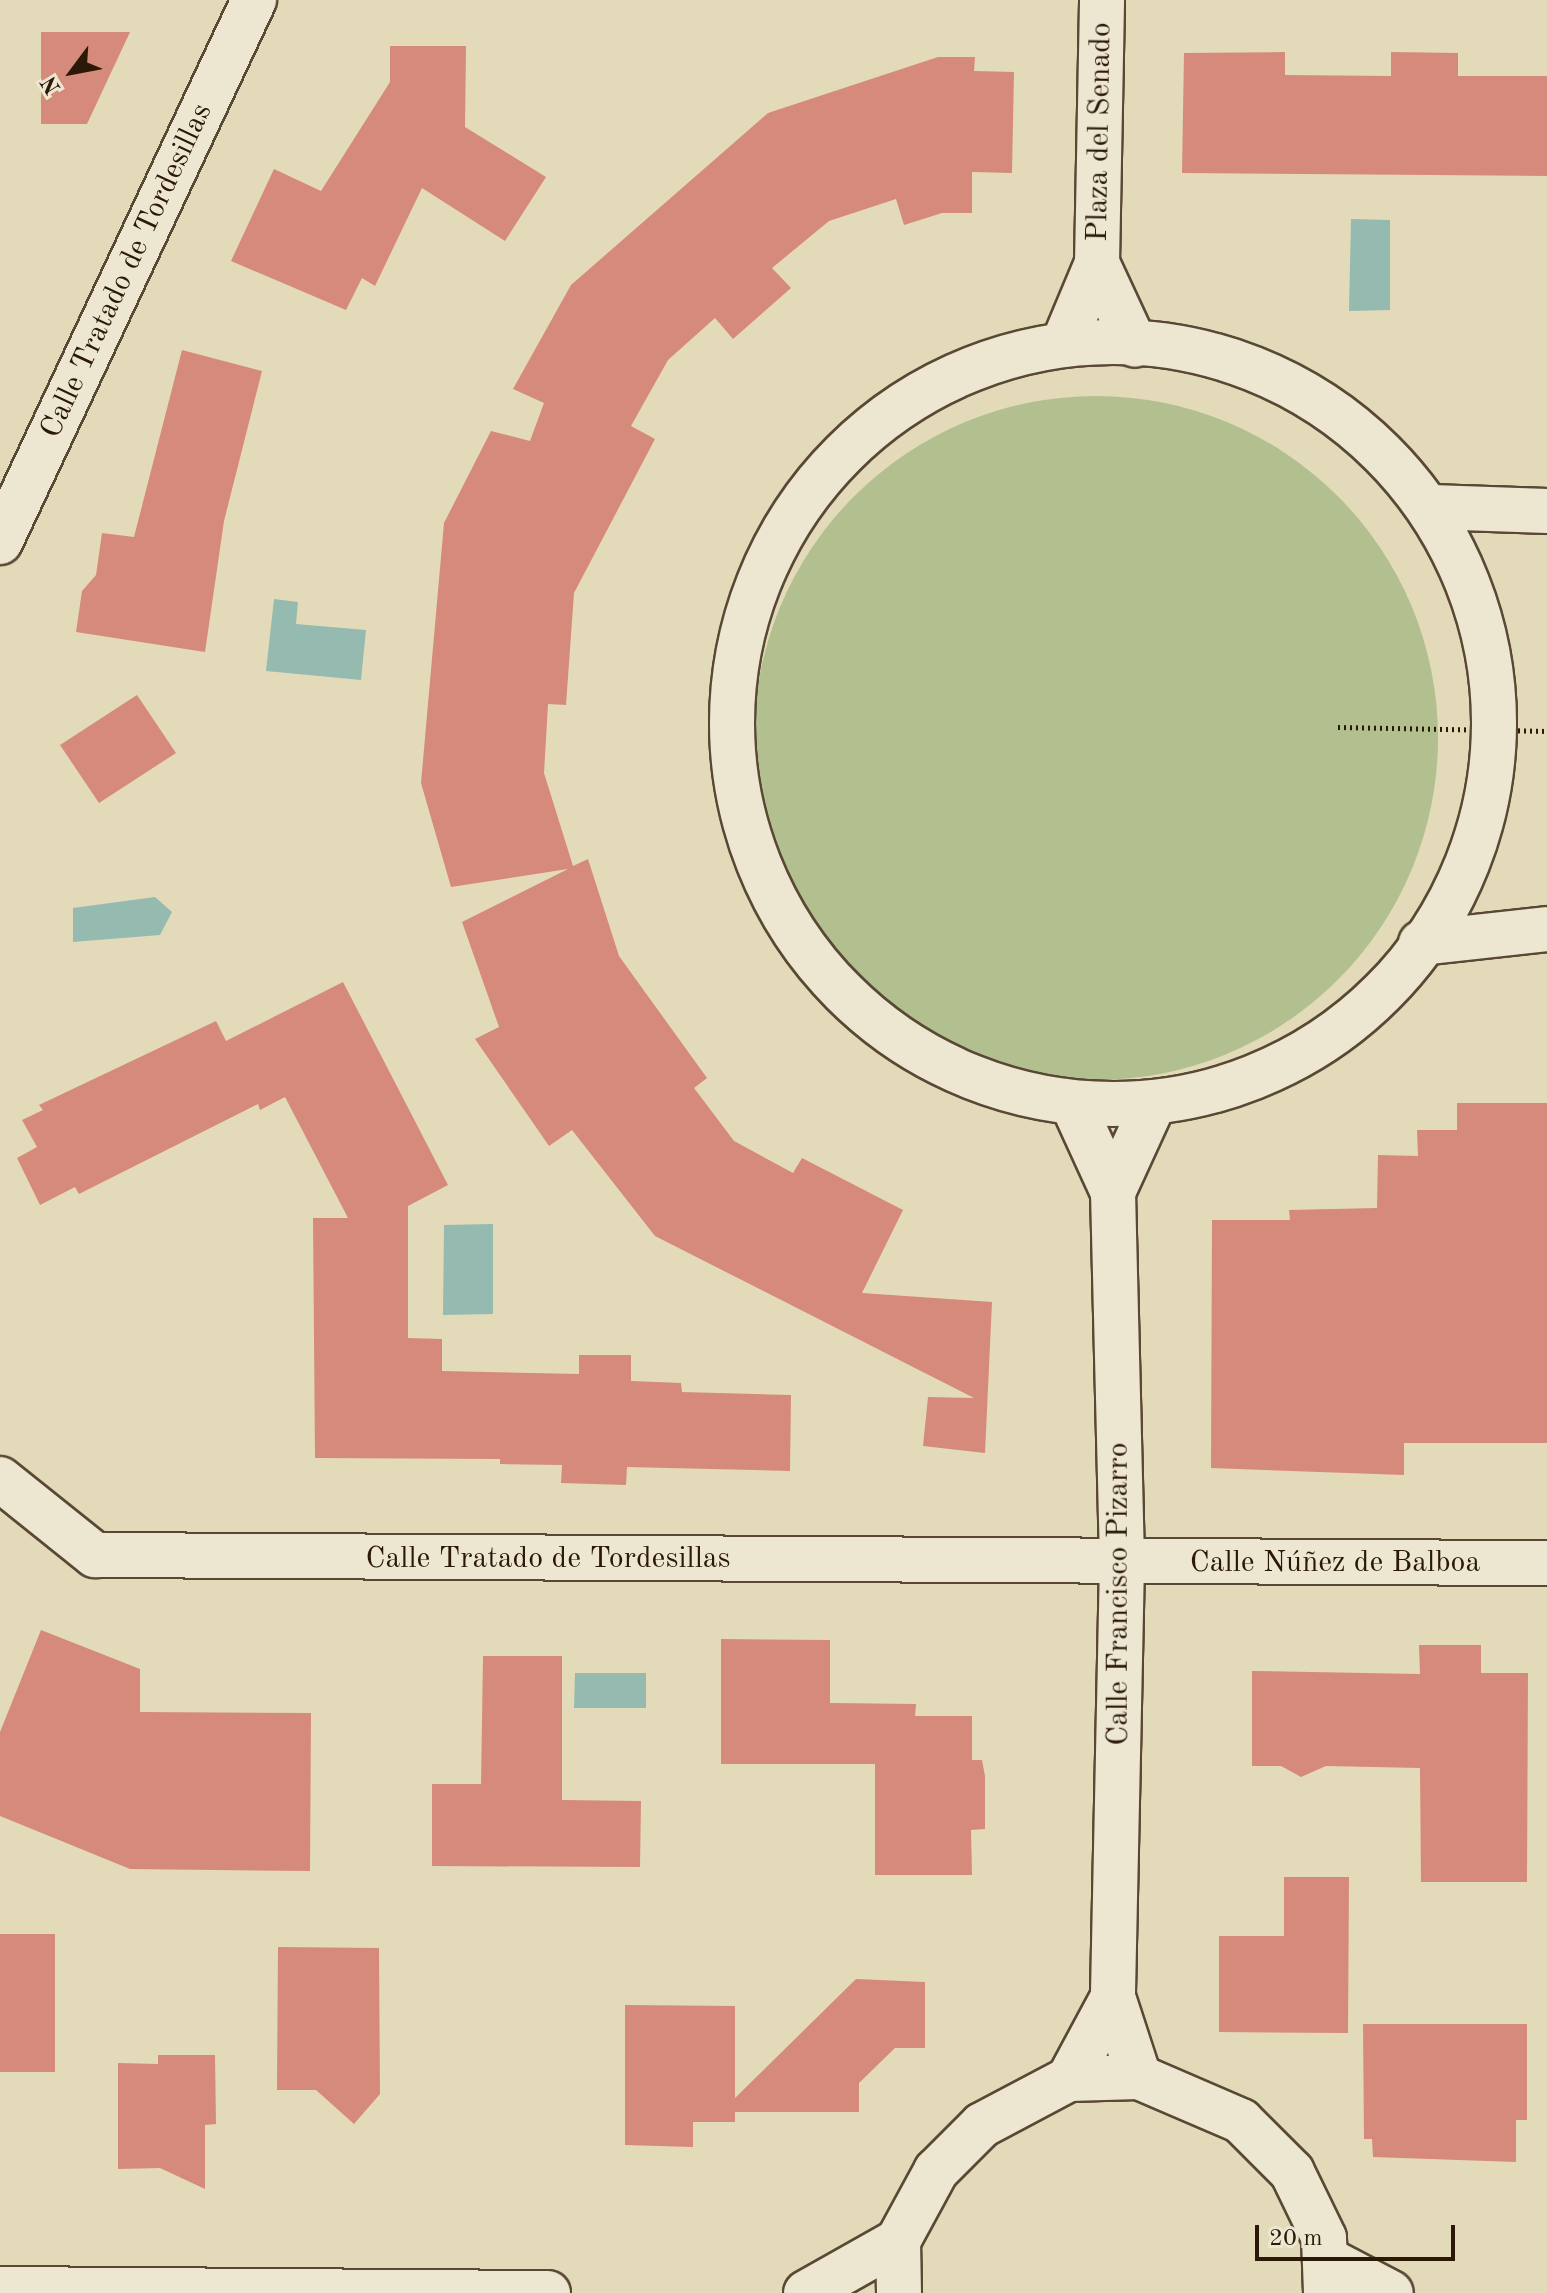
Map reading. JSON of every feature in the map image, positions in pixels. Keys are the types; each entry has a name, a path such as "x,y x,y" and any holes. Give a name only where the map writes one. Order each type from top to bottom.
{"street":[{"name":"Calle Tratado de Tordesillas","path":"0,542 254,0"},
{"name":"Plaza del Senado","path":"1064,342 1097,263 1102,0"},
{"name":"Plaza del Senado","path":"1097,263 1135,345"},
{"path":"1064,342 1135,345 1200,348 1290,381 1369,435 1432,507 1482,614 1490,732 1480,827 1455,885 1421,943 1360,1020 1247,1085 1152,1107 1074,1107 988,1087 871,1023 784,920 736,796 733,662 776,536 860,432 974,364 1064,342"},
{"path":"1432,507 1547,511"},
{"path":"1455,885 1530,929"},
{"path":"1421,943 1530,929"},
{"name":"Calle Francisco Pizarro","path":"1074,1107 1113,1192 1122,1563 1113,1997 1139,2077"},
{"name":"Calle Francisco Pizarro","path":"1113,1192 1152,1107"},
{"name":"Calle Tratado de Tordesillas","path":"0,1479 95,1555 1122,1563"},
{"name":"Calle Núñez de Balboa","path":"1122,1563 1547,1563"},
{"name":"Calle Francisco Pizarro","path":"1069,2079 1113,1997"},
{"path":"899,2293 898,2241 936,2171 982,2125 1069,2079 1139,2077 1241,2121 1292,2172 1324,2238 1326,2276 1391,2293"},
{"path":"806,2293 898,2241"},
{"path":"0,2289 548,2293"}],"path":[{"path":"1338,727 1547,731"}],"green space":[{"path":"1096,396 1163,402 1227,422 1286,453 1338,496 1381,548 1412,607 1432,671 1438,738 1432,805 1412,869 1381,928 1338,980 1286,1023 1227,1054 1163,1074 1096,1080 1029,1074 965,1054 906,1023 854,980 811,928 780,869 760,805 754,738 760,671 780,607 811,548 854,496 906,453 965,422 1029,402"}],"water":[{"path":"1351,219 1390,220 1390,310 1349,311"},
{"path":"274,599 298,602 296,624 366,630 361,680 266,671"},
{"path":"155,897 172,912 160,935 73,942 73,908"},
{"path":"493,1224 493,1314 443,1315 444,1225"},
{"path":"575,1673 646,1673 646,1708 574,1708"}],"building":[{"path":"41,32 130,32 87,124 41,124"},
{"path":"390,46 466,46 465,127 546,177 505,241 422,188 375,286 362,278 346,310 231,261 274,169 321,191 390,82"},
{"path":"1285,52 1285,75 1391,76 1391,52 1458,53 1458,76 1547,76 1547,176 1182,173 1184,53"},
{"path":"938,57 975,57 974,71 1014,72 1012,173 972,172 972,213 942,213 904,225 896,199 829,221 772,268 791,288 733,339 715,318 668,360 631,426 655,439 574,593 566,705 548,704 544,773 573,866 588,859 619,956 707,1078 694,1088 734,1141 793,1173 802,1158 903,1210 862,1293 992,1302 985,1453 923,1446 928,1397 974,1398 655,1236 572,1130 549,1146 475,1039 499,1027 462,922 568,869 451,887 421,783 444,523 491,431 530,441 544,403 513,389 571,285 768,113"},
{"path":"182,350 262,371 224,521 205,652 76,632 82,591 96,575 102,533 134,537"},
{"path":"137,695 176,753 99,803 60,745"},
{"path":"343,982 448,1185 408,1206 408,1338 442,1339 442,1371 579,1374 579,1355 631,1355 631,1381 681,1383 682,1392 791,1395 790,1471 627,1467 626,1485 561,1483 562,1465 500,1464 500,1459 315,1458 313,1218 348,1218 285,1097 260,1110 258,1104 79,1194 75,1187 40,1205 17,1158 37,1147 22,1120 43,1110 39,1105 216,1021 226,1041"},
{"path":"1457,1103 1547,1103 1547,1443 1404,1443 1404,1475 1211,1468 1212,1220 1290,1220 1289,1210 1377,1208 1378,1155 1418,1156 1417,1130 1457,1130"},
{"path":"41,1630 140,1669 140,1712 311,1713 310,1871 130,1869 0,1816 0,1732"},
{"path":"721,1639 830,1640 830,1703 916,1704 915,1716 972,1716 972,1760 982,1760 985,1776 985,1829 971,1830 972,1875 875,1875 875,1764 721,1764"},
{"path":"1419,1645 1481,1645 1481,1673 1528,1673 1527,1882 1421,1882 1420,1768 1326,1766 1301,1777 1281,1766 1252,1766 1252,1671 1420,1674"},
{"path":"483,1656 562,1656 562,1800 641,1801 640,1867 432,1866 432,1784 481,1784"},
{"path":"1284,1877 1349,1877 1348,2033 1219,2032 1219,1936 1284,1936"},
{"path":"0,1934 55,1934 55,2072 0,2072"},
{"path":"278,1947 379,1948 380,2094 354,2124 316,2090 277,2090"},
{"path":"856,1979 925,1982 925,2048 895,2048 859,2083 859,2112 735,2112 735,2122 693,2122 693,2147 625,2145 625,2005 735,2006 735,2098"},
{"path":"1363,2024 1527,2024 1527,2120 1516,2120 1516,2162 1373,2157 1372,2139 1364,2139"},
{"path":"158,2055 215,2055 216,2124 205,2125 205,2189 160,2168 118,2169 118,2063 158,2064"}]}
